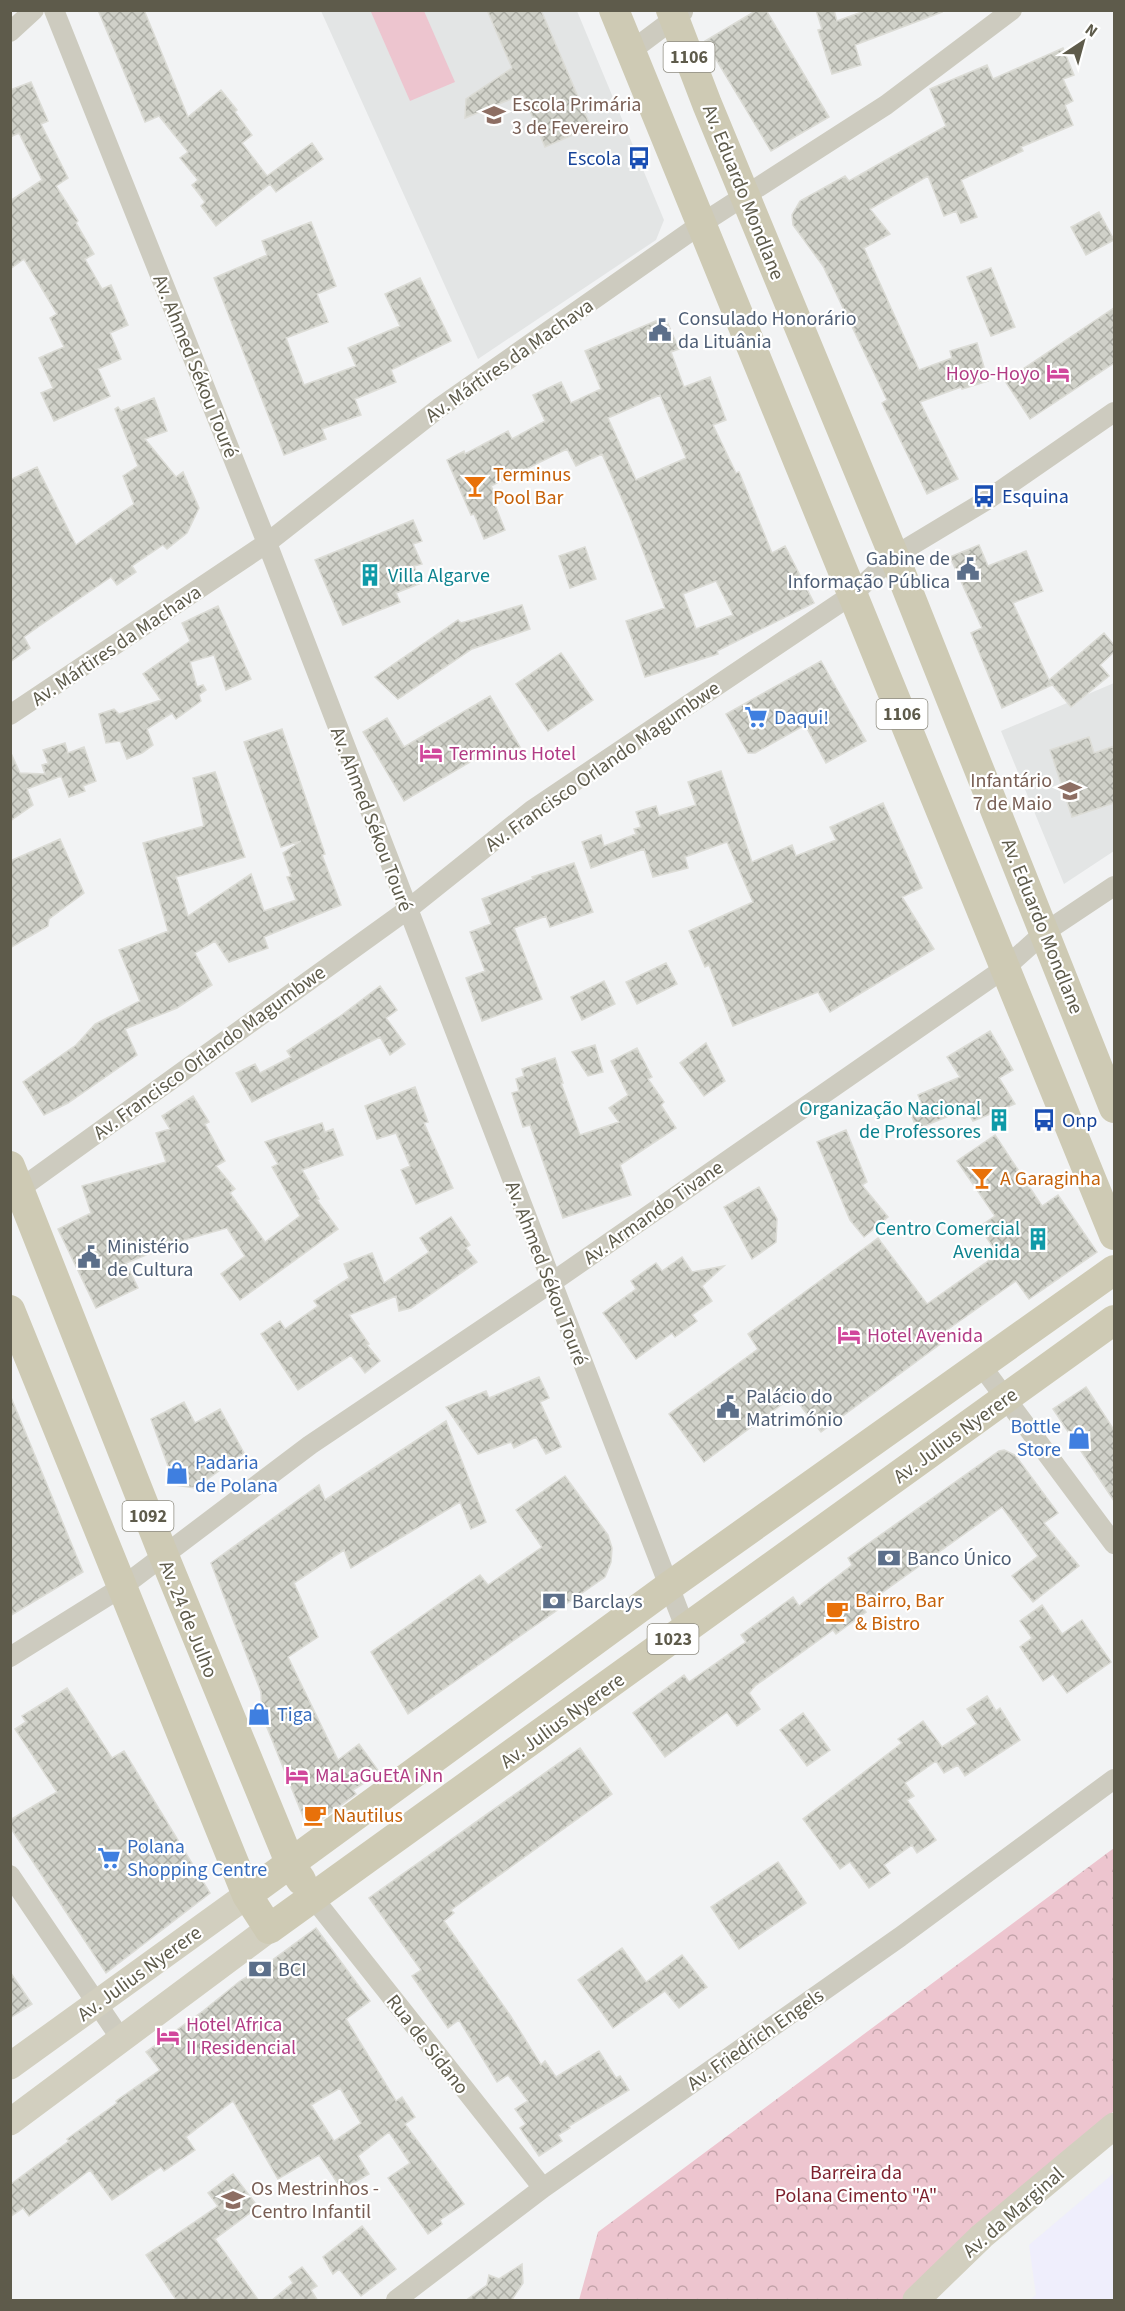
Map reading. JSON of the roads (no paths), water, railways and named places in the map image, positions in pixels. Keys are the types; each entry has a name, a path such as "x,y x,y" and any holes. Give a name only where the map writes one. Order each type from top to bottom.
{"main road":[{"name":"1106","path":"614,10 1114,1235"},
{"name":"Av. Eduardo Mondlane","path":"676,13 745,195 894,556 1114,1108"},
{"name":"Av. 24 de Julho","path":"13,1184 291,1865 314,1899"},
{"name":"Av. Julius Nyerere","path":"10,2066 291,1865 668,1587 1114,1270"},
{"name":"1092","path":"10,1310 247,1895 269,1929"},
{"name":"Av. Julius Nyerere","path":"10,2122 269,1929 314,1899 1114,1320"},
{"name":"Av. da Marginal","path":"916,2301 982,2236 1114,2126"}],"street":[{"path":"10,32 33,10"},
{"name":"Av. Ahmed Sékou Touré","path":"54,10 267,543 686,1630"},
{"name":"Av. Mártires da Machava","path":"10,716 267,543 439,408 701,224 886,105 1012,10"},
{"path":"631,51 676,13"},
{"name":"Av. Francisco Orlando Magumbwe","path":"13,1184 407,910 532,810 853,594 894,556 987,500 1114,412"},
{"name":"Av. Armando Tivane","path":"10,1657 122,1587 310,1445 551,1282 1005,968 1045,932 1114,886"},
{"path":"980,1364 1007,1397 1114,1544"},
{"name":"Av. Friedrich Engels","path":"396,2301 543,2188 900,1936 1114,1779"},
{"path":"10,1875 122,2039"},
{"name":"Rua de Sidano","path":"314,1899 543,2188"}],"place":[{"name":"Escola Primária 3 de Fevereiro","path":"494,115"},
{"name":"Escola","path":"639,158"},
{"name":"Consulado Honorário da Lituânia","path":"660,330"},
{"name":"Hoyo-Hoyo","path":"1058,373"},
{"name":"Terminus Pool Bar","path":"475,486"},
{"name":"Esquina","path":"984,496"},
{"name":"Gabine de Informação Pública","path":"968,569"},
{"name":"Villa Algarve","path":"370,575"},
{"name":"Daqui!","path":"756,717"},
{"name":"Terminus Hotel","path":"431,753"},
{"name":"Infantário 7 de Maio","path":"1070,791"},
{"name":"Organização Nacional de Professores","path":"999,1120"},
{"name":"Onp","path":"1044,1120"},
{"name":"A Garaginha","path":"982,1178"},
{"name":"Centro Comercial Avenida","path":"1038,1239"},
{"name":"Ministério de Cultura","path":"89,1257"},
{"name":"Hotel Avenida","path":"849,1335"},
{"name":"Palácio do Matrimónio","path":"728,1407"},
{"name":"Bottle Store","path":"1079,1438"},
{"name":"Padaria de Polana","path":"177,1473"},
{"name":"Banco Único","path":"889,1558"},
{"name":"Barclays","path":"554,1601"},
{"name":"Bairro, Bar & Bistro","path":"837,1611"},
{"name":"Tiga","path":"259,1714"},
{"name":"MaLaGuEtA iNn","path":"297,1775"},
{"name":"Nautilus","path":"315,1815"},
{"name":"Polana Shopping Centre","path":"109,1858"},
{"name":"BCI","path":"260,1969"},
{"name":"Hotel Africa II Residencial","path":"168,2036"},
{"name":"Os Mestrinhos - Centro Infantil","path":"233,2200"}],"park label":[{"name":"Barreira da Polana Cimento \"A\"","path":"856,2184"}]}
